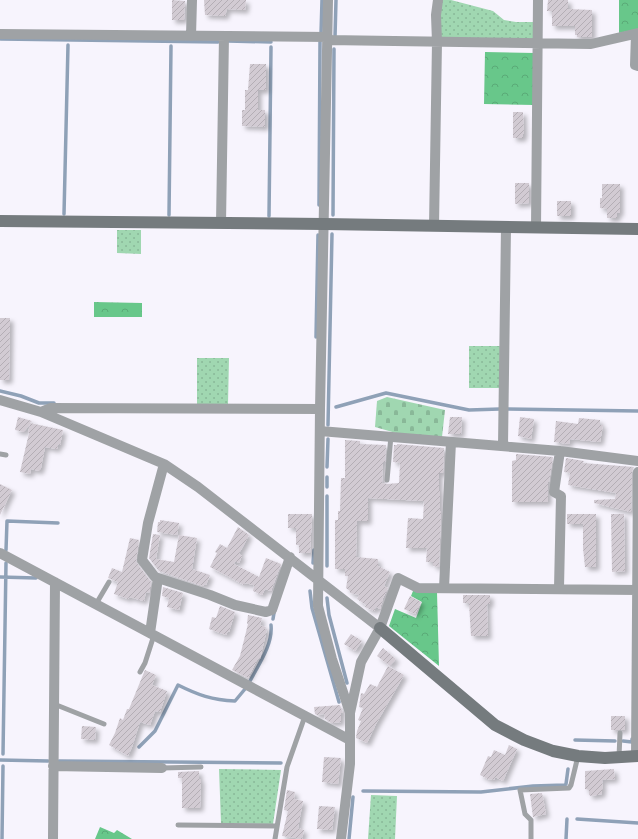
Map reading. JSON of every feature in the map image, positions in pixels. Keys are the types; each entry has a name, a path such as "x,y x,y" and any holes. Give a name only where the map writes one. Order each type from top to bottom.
{"street":[{"path":"192,0 192,36"},
{"path":"328,0 320,409 318,606 332,659 350,713"},
{"path":"434,226 437,42 436,15 438,0"},
{"path":"536,228 538,0"},
{"path":"0,34 224,36 437,42 591,44 637,34 635,65 638,66"},
{"path":"221,223 224,36"},
{"path":"0,221 638,229"},
{"path":"503,446 506,227"},
{"path":"0,400 41,412 164,464 198,487 290,557 380,628 495,725 524,740 553,751 578,756 605,758 637,756 638,472"},
{"path":"41,412 51,408 320,409"},
{"path":"320,431 560,451 638,461"},
{"path":"444,588 452,442"},
{"path":"559,588 561,496 554,492 560,451"},
{"path":"164,464 148,523 142,560 155,577 210,595 234,605 269,612 272,610 290,557"},
{"path":"0,553 350,740"},
{"path":"152,634 158,578"},
{"path":"341,839 350,764 350,713 361,662 380,628 398,578 418,588 559,588 638,590"},
{"path":"53,839 55,582"},
{"path":"53,766 162,768"}],"lane":[{"path":"387,480 391,436"},
{"path":"96,604 109,582"},
{"path":"140,672 145,663 152,634"},
{"path":"54,704 104,724"},
{"path":"275,839 287,767 305,716"},
{"path":"619,757 620,733"},
{"path":"531,839 531,820 525,814 520,790 569,788 578,756"},
{"path":"162,768 201,767"},
{"path":"178,825 277,826"}],"green space":[{"path":"440,0 451,0 493,11 504,20 516,22 535,22 535,39 440,38"},
{"path":"619,0 638,0 638,29 619,33"},
{"path":"485,52 535,53 534,105 484,104"},
{"path":"117,230 141,230 141,254 117,253"},
{"path":"94,302 142,303 142,317 94,317"},
{"path":"469,346 502,346 502,388 469,388"},
{"path":"197,358 229,358 228,404 197,404"},
{"path":"387,397 445,410 442,437 403,435 375,427 377,401"},
{"path":"413,591 437,592 439,666 389,626 395,609 416,618 422,602 411,596"},
{"path":"219,769 281,770 273,824 221,823"},
{"path":"371,795 397,796 395,839 368,839"},
{"path":"100,827 114,833 117,830 132,839 95,839"}],"building":[{"path":"172,0 185,1 184,20 172,20"},
{"path":"204,0 246,0 245,10 227,9 225,16 205,15"},
{"path":"548,0 568,0 568,9 592,10 592,37 577,37 577,35 575,35 575,26 552,26 552,11 547,11"},
{"path":"250,64 266,64 266,90 258,90 258,110 265,110 265,127 242,126 242,110 245,110 245,90 248,90"},
{"path":"513,112 523,112 523,138 513,138"},
{"path":"515,183 529,183 529,203 515,204"},
{"path":"602,184 620,184 620,213 617,213 617,218 607,218 607,209 600,208"},
{"path":"557,201 571,201 571,216 557,216"},
{"path":"0,318 10,318 9,380 0,380"},
{"path":"18,417 32,421 30,423 63,430 60,445 58,444 57,449 45,447 41,468 39,471 31,469 30,474 20,472 30,424 24,432 15,430"},
{"path":"450,417 462,417 461,434 448,434"},
{"path":"520,417 534,419 531,439 518,436"},
{"path":"579,418 600,420 600,425 603,425 600,442 570,439 569,444 554,442 556,421 578,424"},
{"path":"345,440 360,441 360,444 386,445 385,462 383,462 382,483 387,484 399,483 400,463 393,462 394,445 444,448 443,473 439,473 441,511 439,567 433,566 433,562 426,562 427,548 406,548 408,518 423,519 424,501 368,498 368,521 357,521 356,557 378,559 378,566 390,572 384,586 388,588 382,600 380,609 376,607 374,611 365,607 366,605 357,599 359,595 350,593 350,591 346,588 348,576 345,576 345,569 335,569 335,520 338,520 338,511 340,511 341,478 345,478"},
{"path":"516,454 553,457 548,482 548,502 512,502 512,461 516,460"},
{"path":"566,458 584,461 583,463 634,467 632,472 631,512 594,503 594,500 615,499 616,493 568,485 570,473 564,472"},
{"path":"0,484 12,490 0,515"},
{"path":"288,514 312,514 310,553 299,553 299,545 296,545 296,528 288,528"},
{"path":"567,514 596,514 596,567 585,567 583,524 567,524"},
{"path":"611,514 624,514 625,571 612,572"},
{"path":"160,520 179,523 177,535 157,532 158,522 160,522"},
{"path":"238,527 249,535 239,554 242,556 239,563 235,561 234,564 259,577 266,558 281,564 271,591 265,589 262,595 253,591 254,585 244,583 244,585 210,567 217,553 215,552 220,544 227,548"},
{"path":"153,534 160,535 156,559 174,562 179,535 197,538 192,569 210,575 206,585 204,584 203,586 159,571 149,558"},
{"path":"130,538 139,540 136,562 151,582 149,593 146,592 144,601 129,597 128,599 114,594 118,582 108,578 112,568 122,572"},
{"path":"163,587 183,593 179,610 167,607 169,598 162,596"},
{"path":"463,595 490,595 490,604 487,604 488,636 471,636 469,603 463,603"},
{"path":"410,596 421,602 415,614 404,609"},
{"path":"220,606 235,612 229,632 228,631 226,635 209,629 212,617 216,618"},
{"path":"248,615 262,618 260,625 266,627 265,629 267,629 260,659 258,658 248,678 232,670 240,656 248,624"},
{"path":"351,634 362,641 355,651 344,644"},
{"path":"383,648 396,659 390,666 377,656"},
{"path":"388,666 404,675 367,743 356,738 361,721 358,720 363,708 359,707 361,693 364,694 370,684 377,687"},
{"path":"145,670 156,675 152,685 167,691 160,712 155,711 150,725 140,722 128,756 109,745 120,718 123,720 127,709 129,709"},
{"path":"340,705 343,713 341,713 341,722 331,723 325,719 324,714 315,714 314,707"},
{"path":"611,716 625,716 625,730 611,730"},
{"path":"82,726 96,727 95,740 81,739"},
{"path":"509,745 517,749 503,781 495,777 494,780 490,780 480,775 488,756 491,757 494,750 505,755"},
{"path":"324,757 341,758 338,784 322,782"},
{"path":"614,769 615,779 602,780 602,794 589,795 589,790 585,789 585,771"},
{"path":"199,771 199,779 201,779 200,808 182,808 182,778 178,778 178,772"},
{"path":"287,790 295,792 294,799 303,801 298,828 304,830 302,839 282,836 288,811 284,810"},
{"path":"542,793 546,814 533,817 530,794"},
{"path":"319,806 335,807 332,830 317,829"}],"waterway":[{"path":"321,34 322,0"},
{"path":"335,37 336,0"},
{"path":"1,39 218,42"},
{"path":"228,41 271,42"},
{"path":"319,205 320,42"},
{"path":"64,214 68,45"},
{"path":"169,215 171,46"},
{"path":"269,216 271,47"},
{"path":"333,215 334,49"},
{"path":"328,425 332,234"},
{"path":"316,337 318,235"},
{"path":"0,391 21,396 39,403 54,403"},
{"path":"336,407 386,393 469,410 500,409"},
{"path":"508,409 638,411"},
{"path":"327,467 328,439"},
{"path":"327,477 327,487"},
{"path":"327,496 327,566"},
{"path":"6,550 7,521 58,523"},
{"path":"313,563 314,550"},
{"path":"3,754 6,563"},
{"path":"0,577 36,578"},
{"path":"310,591 312,608 339,702"},
{"path":"327,598 329,615 347,683"},
{"path":"273,619 274,613"},
{"path":"250,681 268,647 271,625"},
{"path":"139,747 155,731 178,685 192,692 205,696 235,701 245,689"},
{"path":"623,741 632,742 632,739"},
{"path":"575,740 615,741"},
{"path":"0,760 48,761"},
{"path":"59,761 281,763"},
{"path":"2,839 3,766"},
{"path":"363,791 481,792 533,786 565,785 568,769"},
{"path":"349,839 353,797"},
{"path":"566,839 567,819"},
{"path":"577,819 638,823"}]}
